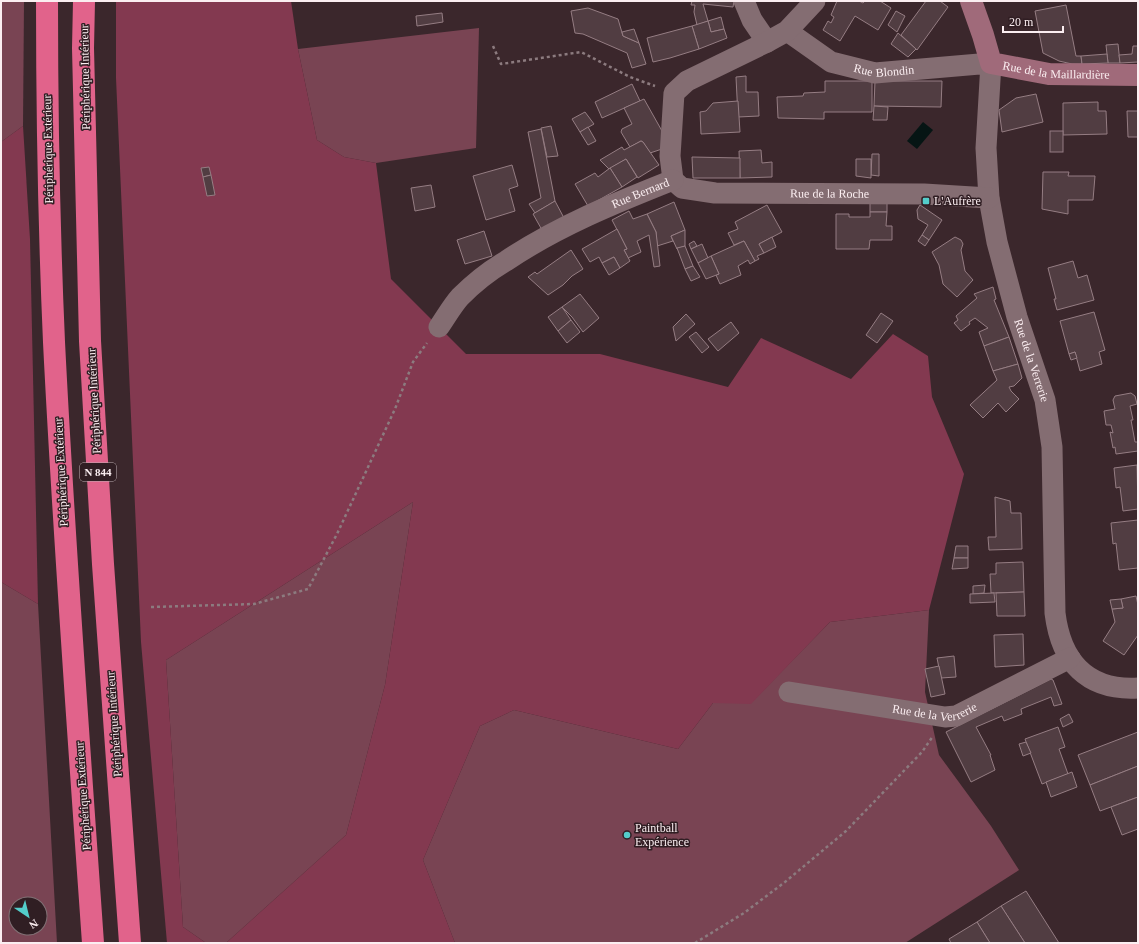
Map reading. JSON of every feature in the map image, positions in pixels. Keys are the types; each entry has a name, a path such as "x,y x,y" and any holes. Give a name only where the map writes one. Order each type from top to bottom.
{"highway":[{"name":"Périphérique Extérieur","path":"47,1 48,139 55,356 73,658 94,943"},
{"name":"Périphérique Intérieur","path":"84,1 90,341 104,580 130,943"}],"street":[{"path":"744,1 752,20 768,42"},
{"path":"674,93 687,81 768,42 787,31 815,1"},
{"name":"Rue de la Maillardière","path":"971,1 991,63 1049,74 1138,75"},
{"name":"Rue Blondin","path":"787,31 831,62 875,73 991,63"},
{"name":"Rue de la Verrerie","path":"991,63 986,148 989,198 997,242 1017,317 1045,400 1050,424 1052,447 1055,613 1062,646 1081,672 1091,679 1112,687 1126,689 1138,688"},
{"name":"Rue Bernard","path":"439,327 459,298 474,284 522,250 557,230 606,206 673,180 670,156 674,93"},
{"name":"Rue de la Roche","path":"673,180 682,188 715,192 924,194 989,198"},
{"name":"Rue de la Verrerie","path":"789,692 945,717 956,716 1070,658"}],"path":[{"path":"493,46 501,64 582,52 630,77 674,93"},
{"path":"152,606 254,604 308,589 343,520 395,409 413,362 439,327"},
{"path":"695,943 744,914 846,831 922,752 945,717"}],"shaded area":[{"path":"1,1 24,1 23,126 1,142"},
{"path":"116,1 291,1 298,49 317,140 344,157 376,163 391,279 466,354 600,354 728,387 761,338 851,379 893,334 928,356 932,397 964,474 929,610 830,622 751,704 713,703 678,749 514,710 480,726 423,860 455,943 226,943 346,835 385,685 413,502 166,660 183,927 206,943 167,943 141,642 116,78"},
{"path":"479,28 476,148 376,163 344,157 317,140 298,49"},
{"path":"923,122 933,130 917,149 907,141"},
{"path":"23,126 30,239 38,604 1,582 1,142"},
{"path":"413,502 385,685 346,835 226,943 206,943 183,927 166,660"},
{"path":"1,582 38,604 57,943 1,943"},
{"path":"929,610 925,692 939,755 991,826 1019,870 905,943 455,943 423,860 480,726 514,710 678,749 713,703 751,703 830,622"}],"building":[{"path":"692,1 734,1 733,7 703,4 708,21 697,25 694,12 695,5 691,5"},
{"path":"837,1 859,1 863,3 865,1 880,1 891,8 878,30 855,16 840,41 823,30 828,21 831,23 834,17 831,15"},
{"path":"926,1 940,1 948,7 917,50 901,35"},
{"path":"1066,5 1076,56 1081,56 1082,64 1072,64 1059,61 1043,53 1035,11"},
{"path":"588,8 618,19 623,36 639,43 646,64 632,68 627,53 583,34 575,33 571,11"},
{"path":"896,11 905,16 897,32 888,25"},
{"path":"442,13 443,22 417,26 416,16"},
{"path":"721,17 724,29 711,32 708,21"},
{"path":"708,21 711,32 724,29 727,38 699,49 692,26"},
{"path":"692,26 699,49 653,62 647,38"},
{"path":"634,29 639,43 623,36 622,32"},
{"path":"898,33 916,49 908,57 891,44"},
{"path":"1118,44 1120,63 1108,63 1106,45"},
{"path":"1133,46 1138,46 1138,62 1120,63 1119,55 1132,54"},
{"path":"1107,54 1108,63 1082,64 1081,56"},
{"path":"746,76 746,92 758,92 759,116 738,117 736,77"},
{"path":"825,81 872,81 872,112 824,112 824,119 778,118 777,97 803,96 804,93 825,92"},
{"path":"875,81 942,81 941,107 874,106"},
{"path":"632,84 640,101 602,118 595,102"},
{"path":"1036,94 1043,122 1002,132 999,110 1016,98"},
{"path":"644,99 662,131 665,148 650,153 641,141 630,147 621,132 622,129 632,124 624,108"},
{"path":"738,101 740,132 701,134 700,112 706,111 713,103"},
{"path":"1098,102 1098,111 1106,111 1107,134 1063,135 1063,103"},
{"path":"874,106 888,107 887,120 873,120"},
{"path":"1127,111 1138,111 1138,137 1128,137"},
{"path":"585,112 594,124 580,132 572,119"},
{"path":"551,126 558,156 547,157 541,128"},
{"path":"588,127 596,141 588,145 580,132"},
{"path":"541,129 555,201 535,213 529,204 541,198 528,132"},
{"path":"1050,131 1063,131 1063,152 1050,152"},
{"path":"641,141 659,165 638,178 626,159 609,169 600,160 622,147 624,150"},
{"path":"761,150 762,163 772,162 772,177 740,178 739,151"},
{"path":"872,154 879,154 879,176 871,175"},
{"path":"692,157 740,158 740,178 693,178"},
{"path":"626,159 637,177 622,187 610,168"},
{"path":"856,159 871,159 871,178 856,176"},
{"path":"512,165 518,186 509,189 515,211 486,220 473,176"},
{"path":"209,167 211,175 203,177 201,168"},
{"path":"610,168 622,187 588,206 575,184 595,173 598,177"},
{"path":"1043,172 1069,172 1068,176 1095,176 1093,200 1068,200 1068,214 1042,209"},
{"path":"211,175 215,195 207,196 203,177"},
{"path":"431,185 435,207 415,211 411,188"},
{"path":"555,201 564,218 542,230 533,214"},
{"path":"674,202 685,230 671,236 673,241 657,246 656,232 647,214"},
{"path":"870,202 887,203 887,212 870,212"},
{"path":"767,205 782,232 759,244 764,253 757,256 759,259 755,261 744,241 734,245 728,233 738,229 735,222"},
{"path":"920,205 942,220 929,240 922,235 928,225 918,219 917,210"},
{"path":"629,211 633,219 647,214 656,232 660,266 654,267 649,235 637,241 641,252 628,258 624,250 627,249 612,220"},
{"path":"870,212 887,212 886,226 892,226 892,240 870,240 869,249 836,249 836,214 849,214 849,217 870,217"},
{"path":"617,229 627,249 624,250 630,261 620,268 614,257 602,263 599,257 590,262 582,249"},
{"path":"685,230 685,246 677,249 671,236"},
{"path":"484,231 492,256 465,264 457,240"},
{"path":"922,235 929,240 925,246 918,241"},
{"path":"772,237 776,247 764,253 759,244"},
{"path":"955,237 961,240 963,244 961,250 965,271 973,280 957,297 943,284 939,265 932,252"},
{"path":"694,241 697,246 691,249 689,244"},
{"path":"744,241 755,261 750,264 748,260 738,266 741,275 720,284 716,275 719,274 711,256"},
{"path":"702,244 708,258 698,263 691,249"},
{"path":"685,246 693,266 685,269 677,248"},
{"path":"571,250 583,269 548,295 528,277 535,272 537,274"},
{"path":"711,256 719,274 706,279 698,263"},
{"path":"614,257 620,268 609,275 602,263"},
{"path":"1073,261 1078,278 1087,275 1094,300 1057,310 1054,299 1056,299 1048,268"},
{"path":"693,266 700,277 691,281 685,269"},
{"path":"993,287 996,299 994,300 1009,337 984,346 979,332 988,328 975,318 961,331 954,323 958,320 956,316 977,298 974,294"},
{"path":"580,294 599,318 583,332 572,317 562,307"},
{"path":"562,307 571,320 558,331 548,317"},
{"path":"1094,312 1105,350 1099,352 1102,364 1080,371 1075,352 1069,354 1060,321"},
{"path":"881,313 893,321 877,343 866,335"},
{"path":"686,314 695,324 676,341 673,327"},
{"path":"571,320 580,332 567,343 558,331"},
{"path":"731,322 739,333 718,351 708,339"},
{"path":"696,332 709,347 702,353 689,337"},
{"path":"1009,337 1018,364 993,371 984,346"},
{"path":"1075,352 1077,358 1071,360 1069,354"},
{"path":"1018,364 1022,378 1014,386 1009,387 1019,399 1006,412 998,403 983,418 970,405 997,380 993,371"},
{"path":"1131,393 1135,396 1137,404 1130,406 1135,442 1138,442 1138,451 1116,454 1115,447 1113,448 1110,432 1113,433 1111,425 1106,425 1104,411 1115,409 1113,400 1115,396"},
{"path":"1137,465 1138,509 1123,511 1120,487 1116,488 1114,468"},
{"path":"995,497 1010,501 1011,513 1021,513 1022,549 989,550 988,537 996,537"},
{"path":"1138,520 1138,568 1119,570 1116,543 1113,544 1111,523"},
{"path":"956,546 968,546 968,558 954,558"},
{"path":"954,558 968,558 968,568 952,569"},
{"path":"1023,562 1024,592 991,593 990,574 996,574 996,563"},
{"path":"985,585 984,593 973,594 973,586"},
{"path":"1024,592 1025,616 997,616 996,593"},
{"path":"994,593 995,602 970,603 970,594"},
{"path":"1136,596 1138,605 1138,635 1124,655 1103,641 1115,622 1112,609 1123,608 1121,599"},
{"path":"1121,599 1123,608 1112,609 1110,600"},
{"path":"1023,634 1024,665 995,667 994,635"},
{"path":"954,656 956,677 941,678 937,658"},
{"path":"939,666 945,694 931,697 925,669"},
{"path":"1051,679 1053,680 1062,704 1054,706 1051,697 1021,709 1022,714 1004,721 1002,716 976,727 991,755 995,770 971,782 946,732"},
{"path":"1069,714 1073,722 1063,727 1060,719"},
{"path":"1058,727 1065,747 1059,749 1068,774 1042,784 1025,739"},
{"path":"1138,732 1138,766 1090,785 1078,755"},
{"path":"1026,742 1031,753 1023,756 1019,744"},
{"path":"1138,766 1138,797 1100,811 1090,785"},
{"path":"1072,772 1077,787 1051,797 1046,782"},
{"path":"1138,797 1138,829 1122,835 1111,807"},
{"path":"1026,891 1059,943 1025,943 1001,906"},
{"path":"1001,906 1025,943 990,943 977,922"},
{"path":"977,922 990,943 951,943 949,939"}],"place":[{"name":"L'Aufrère","path":"926,201"},
{"name":"Paintball Expérience","path":"627,835"}]}
